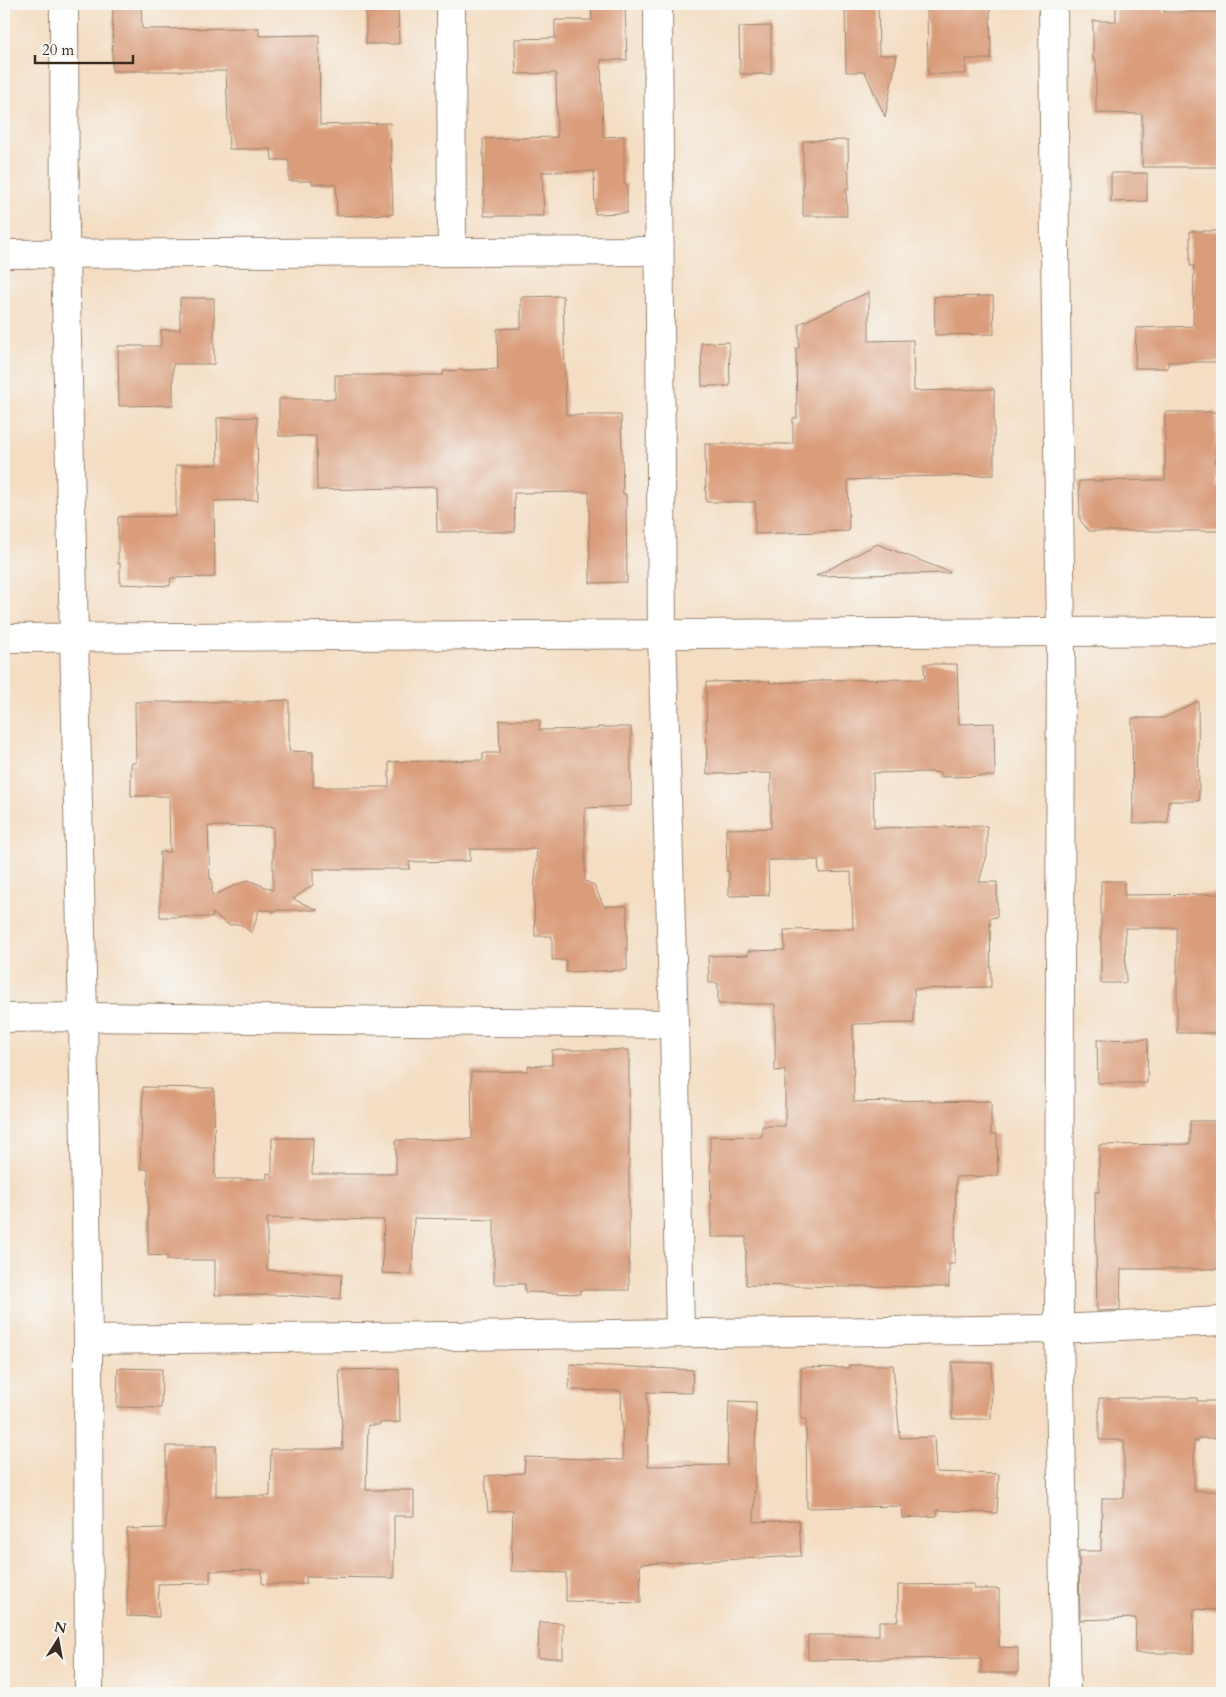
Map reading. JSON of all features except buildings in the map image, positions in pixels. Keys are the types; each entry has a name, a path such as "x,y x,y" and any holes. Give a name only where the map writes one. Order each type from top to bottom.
{"street":[{"path":"64,4 65,254 83,1017 88,1340 89,1693"},
{"path":"451,4 452,252"},
{"path":"658,4 662,634 674,1024 680,1333"},
{"path":"1053,4 1061,632 1059,1329 1066,1693"},
{"path":"4,254 659,251"},
{"path":"4,638 1222,631"},
{"path":"4,1018 83,1017 674,1024"},
{"path":"88,1340 1059,1329 1222,1321"}]}
